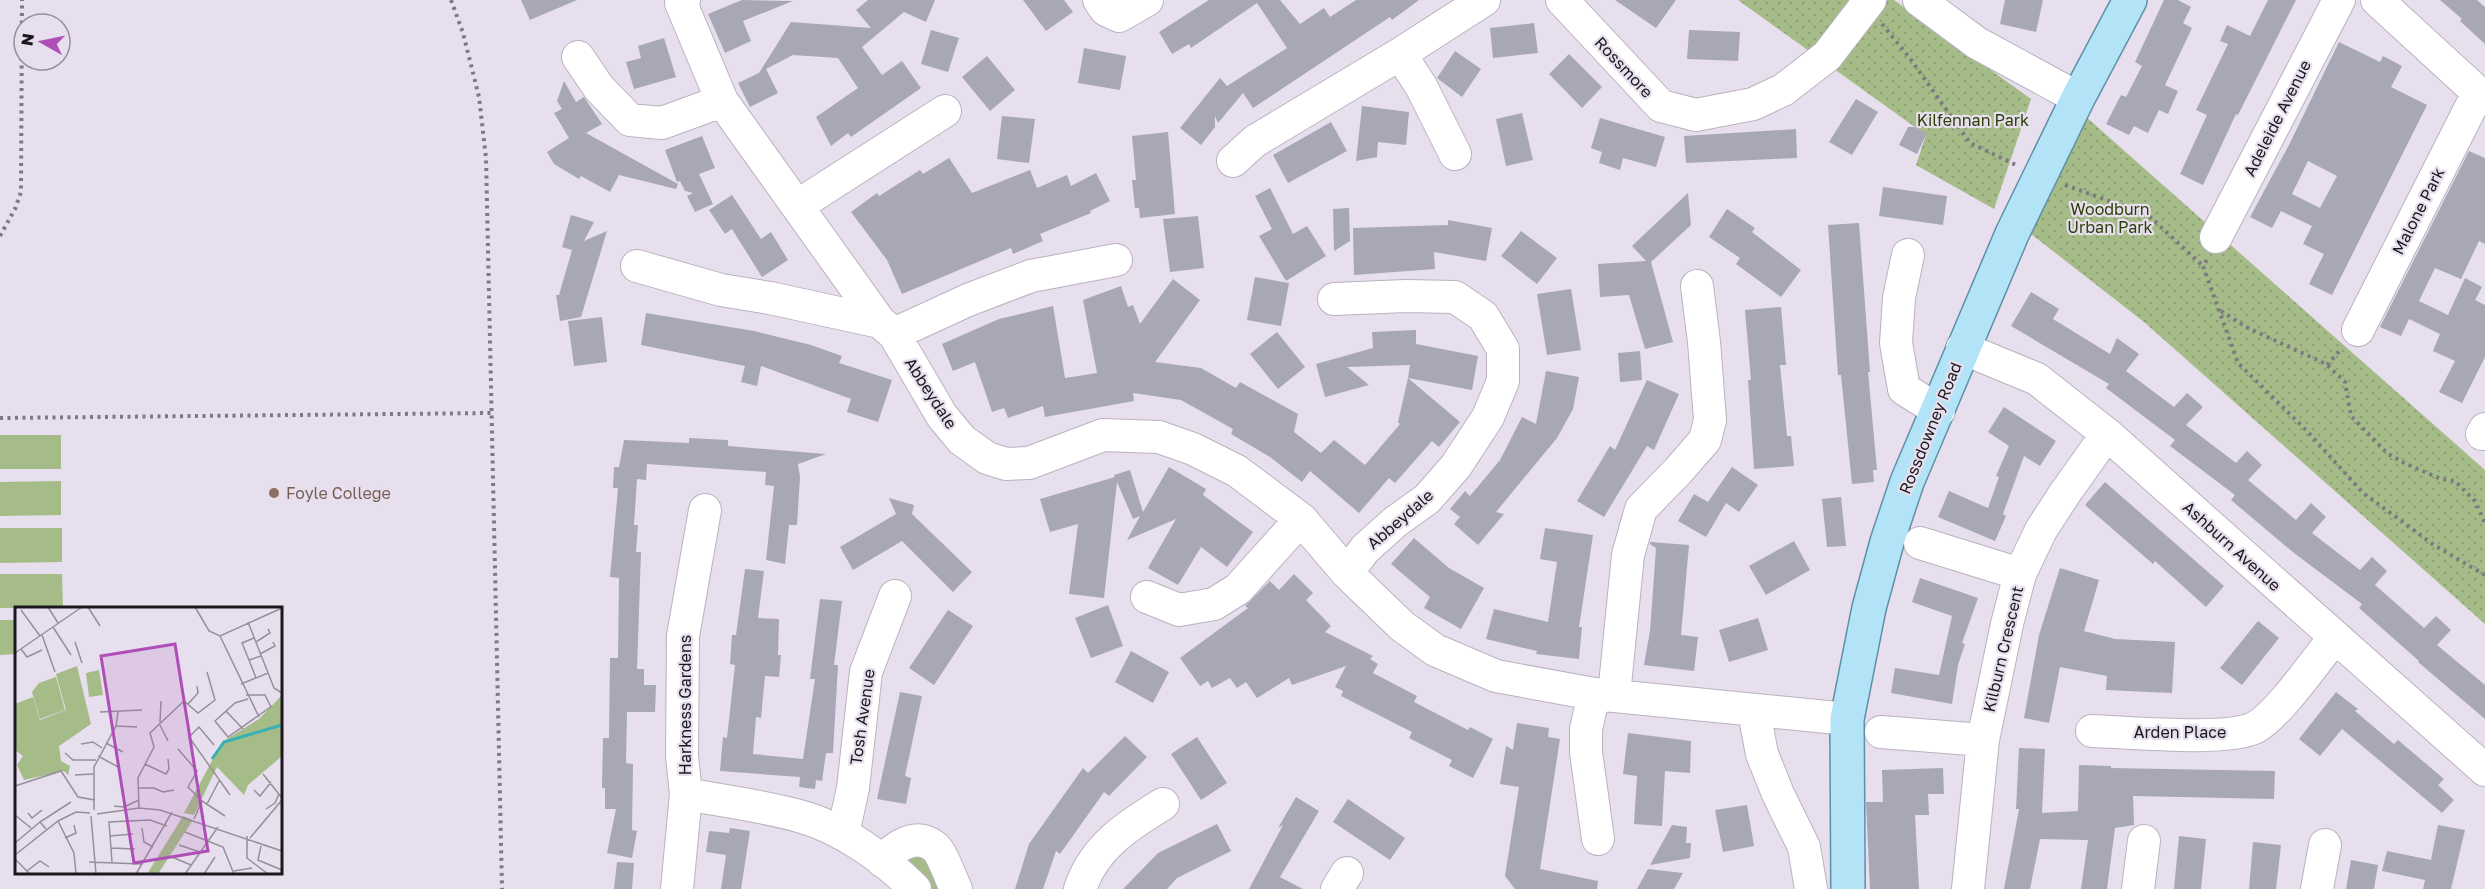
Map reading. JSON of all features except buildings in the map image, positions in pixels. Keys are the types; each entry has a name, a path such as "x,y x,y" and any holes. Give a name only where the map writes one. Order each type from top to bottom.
{"main road":[{"name":"Rossdowney Road","path":"1848,889 1847,719 1869,608 1887,542 1907,482 1939,411 1962,348 2012,234 2078,98 2120,4"}],"street":[{"name":"Abbeydale","path":"684,0 681,3 722,102 887,328 942,416 962,440 987,458 1006,464 1029,463 1103,435 1159,436 1193,449 1237,471 1301,519 1347,573 1402,626 1435,650 1496,676 1604,694 1754,712 1847,719"},
{"path":"1099,0 1106,10 1119,16 1147,0"},
{"path":"1233,161 1264,135 1400,54 1484,0"},
{"name":"Rossmore","path":"1562,0 1661,106 1696,115 1753,104 1783,90 1827,56 1868,3"},
{"path":"1919,0 1977,43 2078,98"},
{"name":"Adeleide Avenue","path":"2216,237 2339,0"},
{"path":"2377,0 2481,96"},
{"path":"1400,54 1421,86 1455,154"},
{"path":"578,57 599,88 630,120 662,123 722,102"},
{"name":"Malone Park","path":"2358,330 2481,96"},
{"path":"797,206 945,111"},
{"path":"1908,255 1899,298 1896,343 1904,389 1939,411"},
{"path":"637,266 721,290 770,298 887,328 1031,276 1116,260"},
{"path":"1598,839 1586,752 1586,729 1604,694 1628,555 1641,509 1705,440 1710,420 1697,286"},
{"name":"Abbeydale","path":"1334,299 1406,296 1455,297 1483,316 1503,349 1503,381 1488,417 1456,466 1427,499 1395,522 1365,549 1347,573"},
{"name":"Ashburn Avenue","path":"1962,348 2037,379 2107,434 2485,770"},
{"name":"Kilburn Crescent","path":"1968,889 1983,740 2007,624 2020,574 2047,521 2107,434"},
{"name":"Harkness Gardens","path":"677,889 686,794 682,756 682,636 705,510"},
{"path":"1147,597 1179,610 1214,604 1238,589 1301,519"},
{"path":"1920,543 2020,574"},
{"name":"Tosh Avenue","path":"850,838 843,834 853,788 867,672 895,596"},
{"name":"Arden Place","path":"2092,731 2208,735 2238,732 2256,726 2277,708 2335,637"},
{"path":"1754,712 1762,754 1778,794 1804,847 1811,889"},
{"path":"1881,732 1983,740"},
{"name":"Harkness Gardens","path":"686,794 801,816 850,838 895,878"},
{"path":"1080,889 1086,871 1109,842 1163,804"},
{"path":"895,878 903,842 916,841 936,848 956,889"},
{"path":"2138,889 2144,841"},
{"path":"2317,889 2325,845"}],"path":[{"path":"0,236 15,209 21,192 22,0"},
{"path":"451,0 463,33 479,97 486,158 502,889"},
{"path":"1868,3 1970,143 2040,177 2148,215 2204,266 2238,363 2308,432 2362,493 2434,545 2485,575"},
{"path":"2204,266 2212,252 2216,237"},
{"path":"2220,310 2246,327 2326,364 2345,382 2351,416 2387,453 2404,463 2441,478 2455,481 2475,501 2485,523"},
{"path":"0,418 492,413"}],"green space":[{"name":"Kilfennan Park","path":"1738,0 1894,0 2031,99 1994,209 1916,165 1926,135"},
{"name":"Woodburn Urban Park","path":"2085,116 2485,470 2485,624 2144,322 2026,230"},
{"path":"0,435 61,435 61,469 0,469"},
{"path":"61,481 61,515 0,516 0,482"},
{"path":"0,528 62,528 62,562 0,563"},
{"path":"0,574 62,574 63,607 0,608"},
{"path":"0,620 15,620 15,654 0,655"},
{"path":"916,855 928,862 945,889 932,889 902,861"}],"place":[{"name":"Foyle College","path":"274,493"}]}
